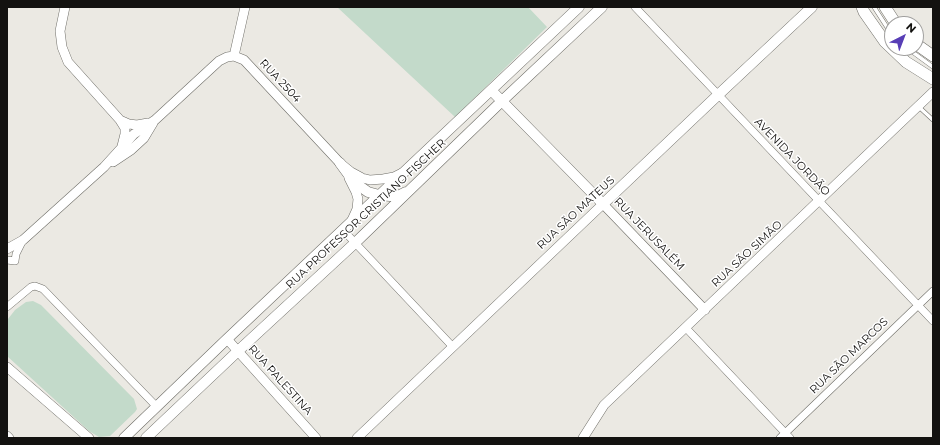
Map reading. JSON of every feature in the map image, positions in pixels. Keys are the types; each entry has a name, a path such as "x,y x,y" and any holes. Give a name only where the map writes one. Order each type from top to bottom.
{"main road":[{"name":"RUA PROFESSOR CRISTIANO FISCHER","path":"124,438 226,339 579,7"},
{"name":"RUA PROFESSOR CRISTIANO FISCHER","path":"146,438 355,243 602,7"},
{"name":"RUA SÃO MATEUS","path":"603,204 812,7"},
{"path":"862,7 885,42 906,62 933,79"},
{"path":"924,50 933,56"},
{"name":"RUA JERUSALÉM","path":"491,90 503,100 603,204"},
{"path":"340,163 361,187 368,192 390,196 400,195 411,189"}],"street":[{"path":"65,7 60,32 62,48 68,62 120,120 125,128 124,142 120,148"},
{"path":"7,249 23,240 104,167 134,134 155,120 219,62 227,56 234,56 245,7"},
{"name":"AVENIDA JORDÃO","path":"635,7 933,321"},
{"name":"RUA 2504","path":"234,56 244,60 340,163 351,172 362,178 370,180 383,180 394,177 405,170"},
{"name":"RUA SÃO SIMÃO","path":"583,438 604,405 933,92"},
{"path":"120,120 129,124 137,125 146,124 155,120"},
{"path":"104,167 131,150 144,138 155,120"},
{"name":"RUA 2504","path":"340,163 356,192 358,199 357,209 351,222"},
{"name":"RUA JERUSALÉM","path":"603,204 705,310"},
{"name":"RUA SÃO MATEUS","path":"357,438 603,204"},
{"path":"343,230 453,347"},
{"path":"7,260 15,261 16,254 23,240"},
{"path":"7,307 27,289 35,286 43,289 157,407"},
{"name":"RUA SÃO MARCOS","path":"785,436 933,291"},
{"path":"686,328 785,436"},
{"name":"RUA PALESTINA","path":"226,339 316,438"},
{"path":"7,367 89,438"}],"lane":[{"path":"874,7 884,23"},
{"path":"918,56 933,67"},
{"path":"918,106 933,120"}],"green space":[{"path":"337,7 528,7 547,27 455,117"},
{"path":"33,301 41,305 134,399 137,409 110,436 99,437 89,431 7,356 8,319 15,310 26,302"}]}
